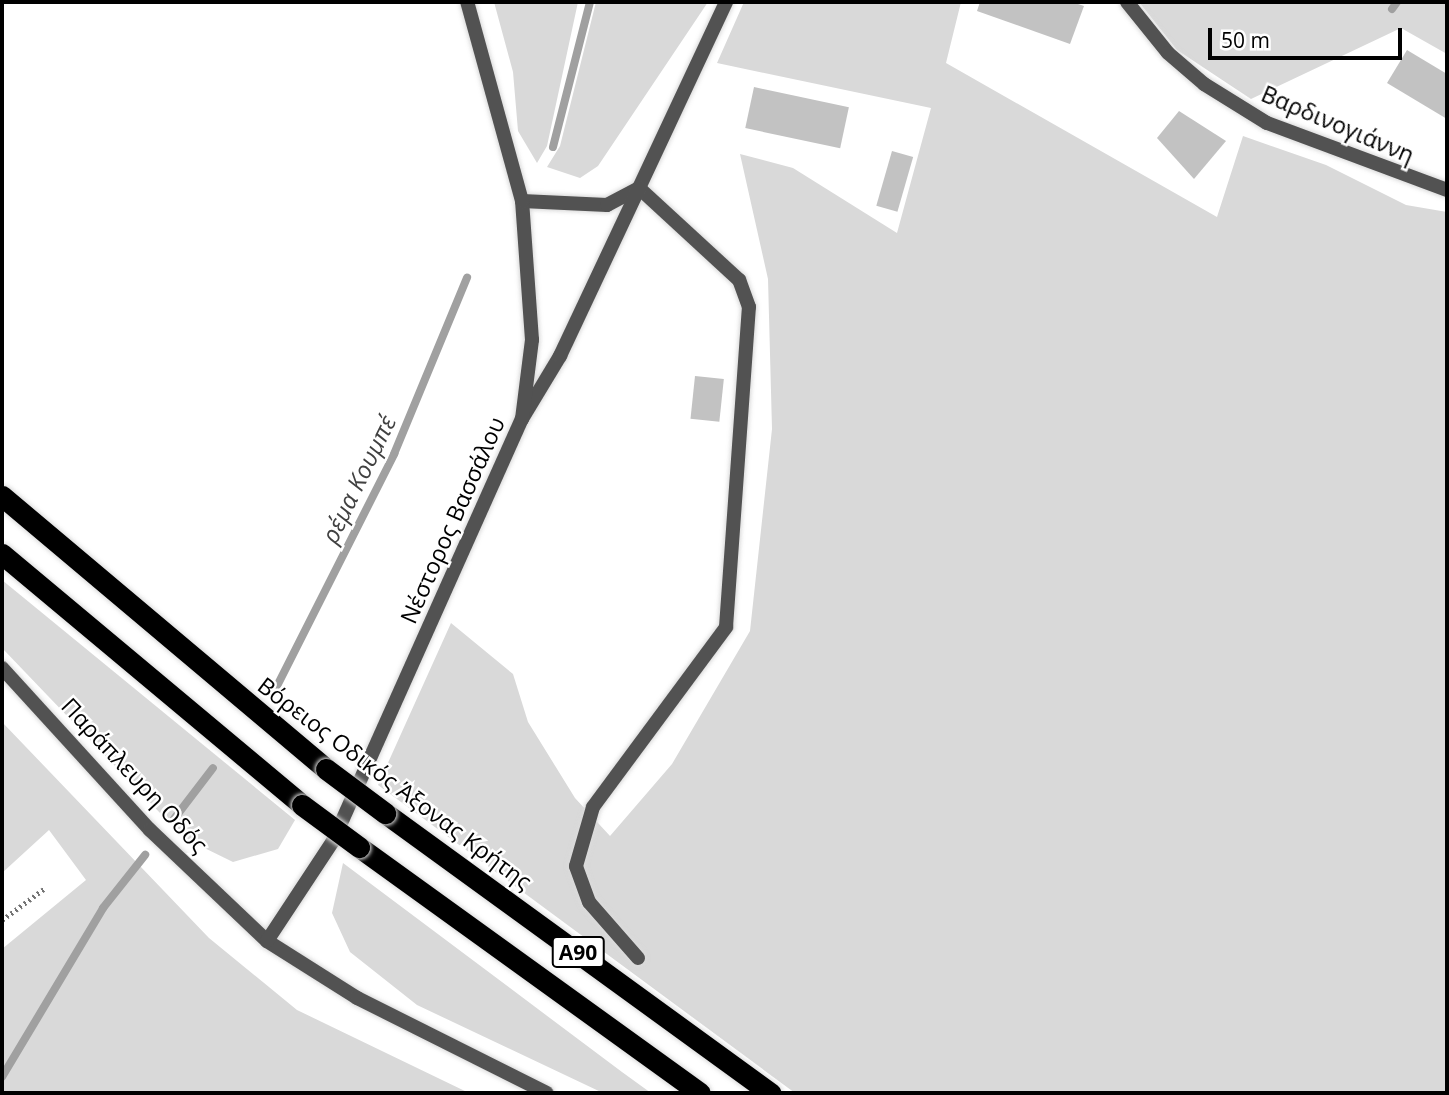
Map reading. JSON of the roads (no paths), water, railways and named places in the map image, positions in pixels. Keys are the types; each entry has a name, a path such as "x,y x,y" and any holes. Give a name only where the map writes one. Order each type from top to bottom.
{"highway":[{"name":"Βόρειος Οδικός Άξονας Κρήτης","path":"2,496 326,769 771,1093"},
{"name":"Α90","path":"2,554 302,805 700,1093"}],"street":[{"name":"Νέστορος Βασσάλου","path":"267,941 332,841 522,419 532,340 522,201 467,2"},
{"path":"522,419 560,356 726,2"},
{"name":"Βαρδινογιάννη","path":"1127,2 1186,69 1267,123 1447,190"},
{"path":"522,201 607,205 639,188"},
{"path":"638,958 589,902 576,866 593,807 726,627 749,307 739,280 639,188"},
{"name":"Παράπλευρη Οδός","path":"2,668 150,830 267,941 357,998 547,1093"}],"waterway":[{"name":"ρέμα Κουμπέ","path":"553,147 590,2"},
{"path":"1392,9 1397,2"},
{"name":"ρέμα Κουμπέ","path":"274,692 394,454 467,278"},
{"name":"ρέμα Κουμπέ","path":"174,819 213,768"},
{"name":"ρέμα Κουμπέ","path":"2,1077 103,908 145,855"}]}
